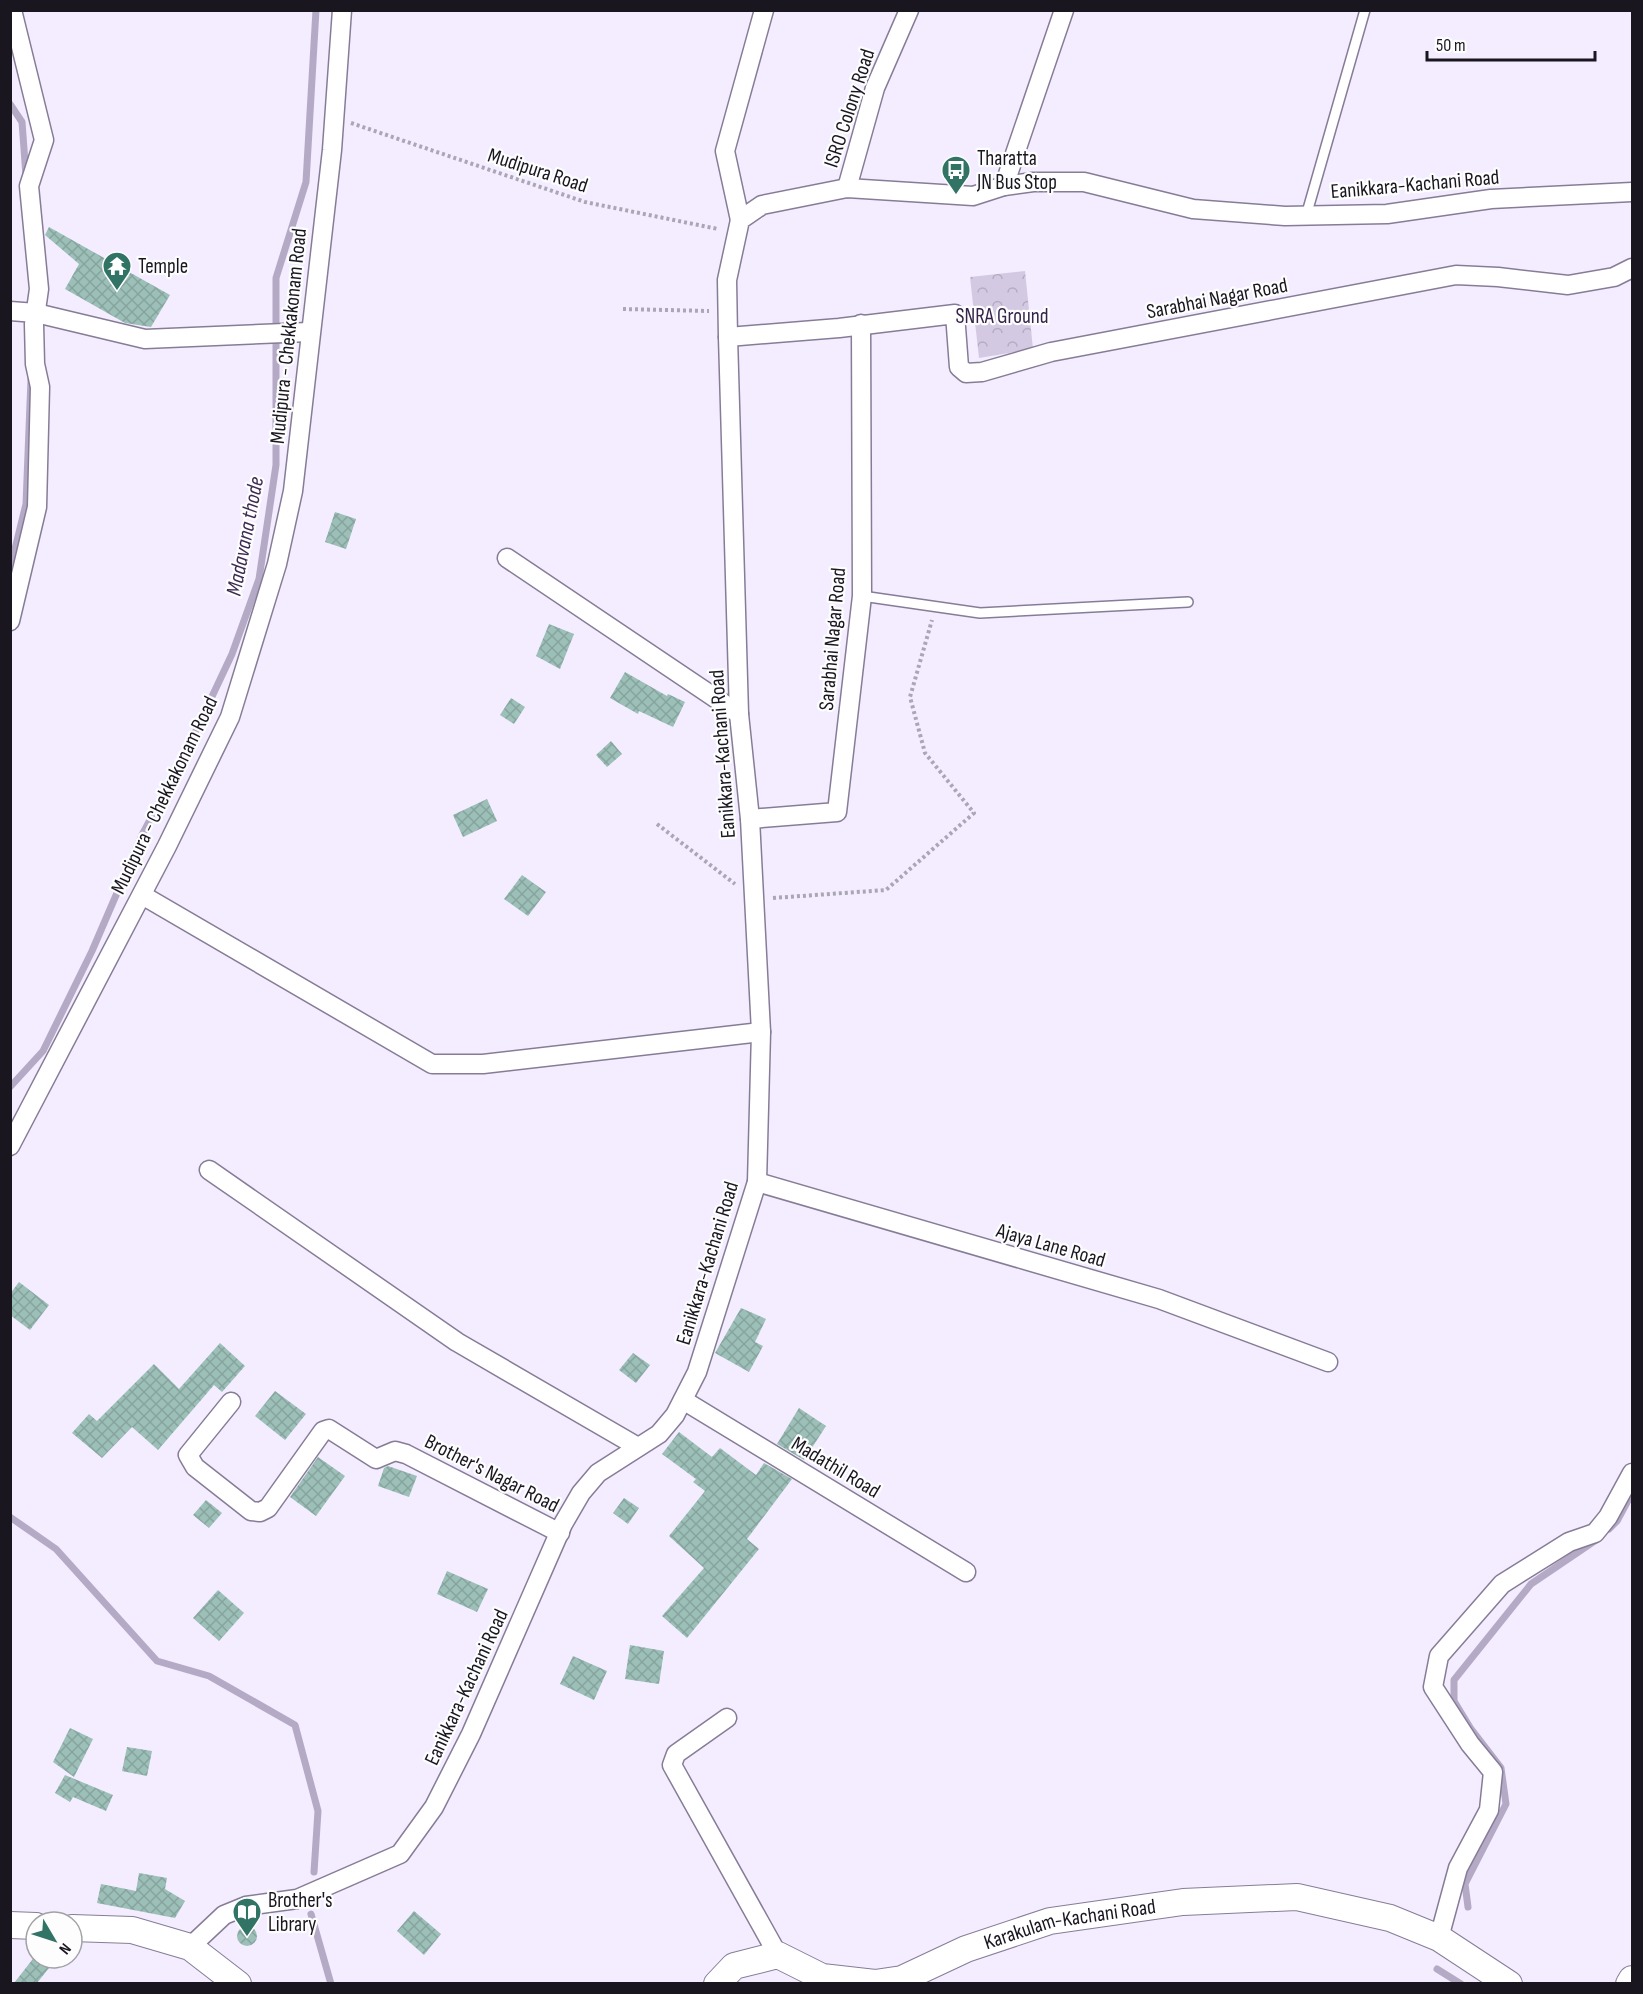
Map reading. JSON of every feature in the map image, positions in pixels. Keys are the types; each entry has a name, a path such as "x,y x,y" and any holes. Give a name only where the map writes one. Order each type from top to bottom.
{"main road":[{"name":"Karakulam-Kachani Road","path":"778,1955 822,1977 875,1983 902,1979 966,1949 1050,1921 1183,1902 1297,1897 1390,1918 1439,1938 1509,1983"},
{"path":"84,1928 132,1930 190,1947 238,1983"},
{"path":"717,1983 734,1966 778,1955"},
{"path":"1629,1983 1632,1979"}],"street":[{"path":"10,621 37,507 40,387 35,364 39,282 29,186 44,140 12,10"},
{"name":"Mudipura - Chekkakonam Road","path":"10,1146 142,895 230,717 277,564 293,491 334,117 342,10"},
{"path":"738,226 725,151 764,10"},
{"name":"ISRO Colony Road","path":"847,188 874,88 909,10"},
{"path":"1004,186 1064,10"},
{"name":"Eanikkara-Kachani Road","path":"190,1947 224,1915 246,1906 297,1899 400,1854 434,1807 471,1734 580,1493 598,1473 659,1434 675,1415 697,1372 757,1182 761,1032 750,819 739,714 728,338 727,279 738,226 762,205 847,188 973,196 1004,186 1033,182 1084,182 1193,209 1306,216 1387,214 1491,200 1632,192"},
{"name":"Sarabhai Nagar Road","path":"728,338 955,314 959,367 966,373 982,372 1051,352 1456,275 1568,285 1614,277 1632,268"},
{"path":"10,311 36,313 145,339 309,332"},
{"name":"Sarabhai Nagar Road","path":"750,819 837,813 862,596 861,324"},
{"path":"507,558 739,714"},
{"path":"142,895 432,1064 483,1064 761,1032"},
{"path":"210,1170 457,1342 638,1447"},
{"name":"Ajaya Lane Road","path":"757,1182 1160,1299 1328,1362"},
{"name":"Madathil Road","path":"682,1400 966,1572"},
{"name":"Brother's Nagar Road","path":"231,1402 188,1455 195,1467 251,1510 260,1512 268,1508 323,1431 329,1429 376,1459 395,1451 406,1454 560,1533"},
{"path":"1439,1938 1458,1868 1490,1810 1493,1772 1470,1744 1433,1687 1439,1656 1502,1584 1569,1542 1595,1533 1608,1517 1632,1473"},
{"path":"727,1718 676,1755 672,1765 778,1955"}],"lane":[{"path":"1306,216 1365,10"},
{"path":"862,596 980,613 1188,602"}],"path":[{"name":"Mudipura Road","path":"334,117 585,202 738,226"},
{"path":"623,309 728,312"},
{"path":"657,824 754,899 886,890 974,813 925,753 910,697 936,607"}],"green space":[{"name":"SNRA Ground","path":"1025,271 1033,349 979,358 970,277"}],"building":[{"name":"Temple","path":"49,227 170,295 151,327 125,323 65,289 79,264 45,235"},
{"path":"335,512 356,519 346,549 325,542"},
{"path":"549,624 574,634 560,669 536,656"},
{"path":"625,672 667,696 668,694 685,702 673,727 639,711 638,714 610,698"},
{"path":"511,698 525,707 514,724 500,715"},
{"path":"611,741 622,754 607,767 596,755"},
{"path":"487,799 497,821 463,837 453,815"},
{"path":"522,875 546,892 528,916 504,899"},
{"path":"19,1282 49,1305 30,1330 10,1315 10,1294"},
{"path":"741,1308 766,1319 755,1342 763,1346 749,1372 715,1353"},
{"path":"220,1343 245,1366 222,1392 214,1385 158,1450 132,1427 102,1458 72,1433 89,1414 97,1421 154,1364 179,1389"},
{"path":"633,1353 650,1365 636,1383 619,1370"},
{"path":"275,1391 306,1414 285,1440 255,1416"},
{"path":"799,1408 826,1426 804,1460 777,1444"},
{"path":"679,1432 712,1457 720,1448 756,1475 764,1463 792,1479 747,1539 759,1549 687,1638 662,1616 704,1568 669,1536 705,1491 693,1482 696,1479 662,1454"},
{"path":"318,1457 345,1476 316,1516 290,1497"},
{"path":"388,1466 417,1476 409,1497 378,1486 384,1468"},
{"path":"624,1498 639,1508 628,1524 613,1513"},
{"path":"206,1500 222,1513 209,1528 193,1515"},
{"path":"447,1571 488,1589 477,1612 437,1594"},
{"path":"218,1590 244,1613 219,1641 193,1618"},
{"path":"630,1645 664,1651 659,1684 625,1679"},
{"path":"573,1656 607,1671 594,1700 560,1684"},
{"path":"70,1728 93,1739 74,1777 53,1762"},
{"path":"127,1747 152,1751 147,1776 122,1771"},
{"path":"65,1775 113,1795 106,1811 73,1797 70,1802 55,1793"},
{"path":"139,1873 167,1878 165,1889 185,1901 175,1918 97,1903 101,1884 136,1891"},
{"path":"414,1911 441,1934 424,1955 397,1931"},
{"name":"Brother's Library","path":"243,1926 251,1926 257,1932 257,1940 251,1946 243,1946 237,1940 237,1932"},
{"path":"24,1970 47,1970 37,1983 14,1983"}],"waterway":[{"name":"Madavana thode","path":"10,1087 43,1051 92,951 142,835 185,754 232,654 259,579 276,465 276,278 306,182 316,10"},
{"path":"10,104 22,122 26,176"},
{"path":"10,569 26,504 31,379"},
{"path":"1609,1529 1617,1521 1632,1493"},
{"path":"10,1517 56,1549 157,1661 209,1676 295,1725 318,1811 314,1872"},
{"path":"1468,1907 1465,1884 1506,1804 1501,1768 1471,1729 1454,1701 1454,1680 1531,1584 1596,1540"},
{"path":"311,1914 331,1984"},
{"path":"1437,1969 1461,1984"}],"place":[{"name":"Tharatta JN Bus Stop","path":"956,196"},
{"name":"Temple","path":"117,292"},
{"name":"Brother's Library","path":"247,1938"}]}
